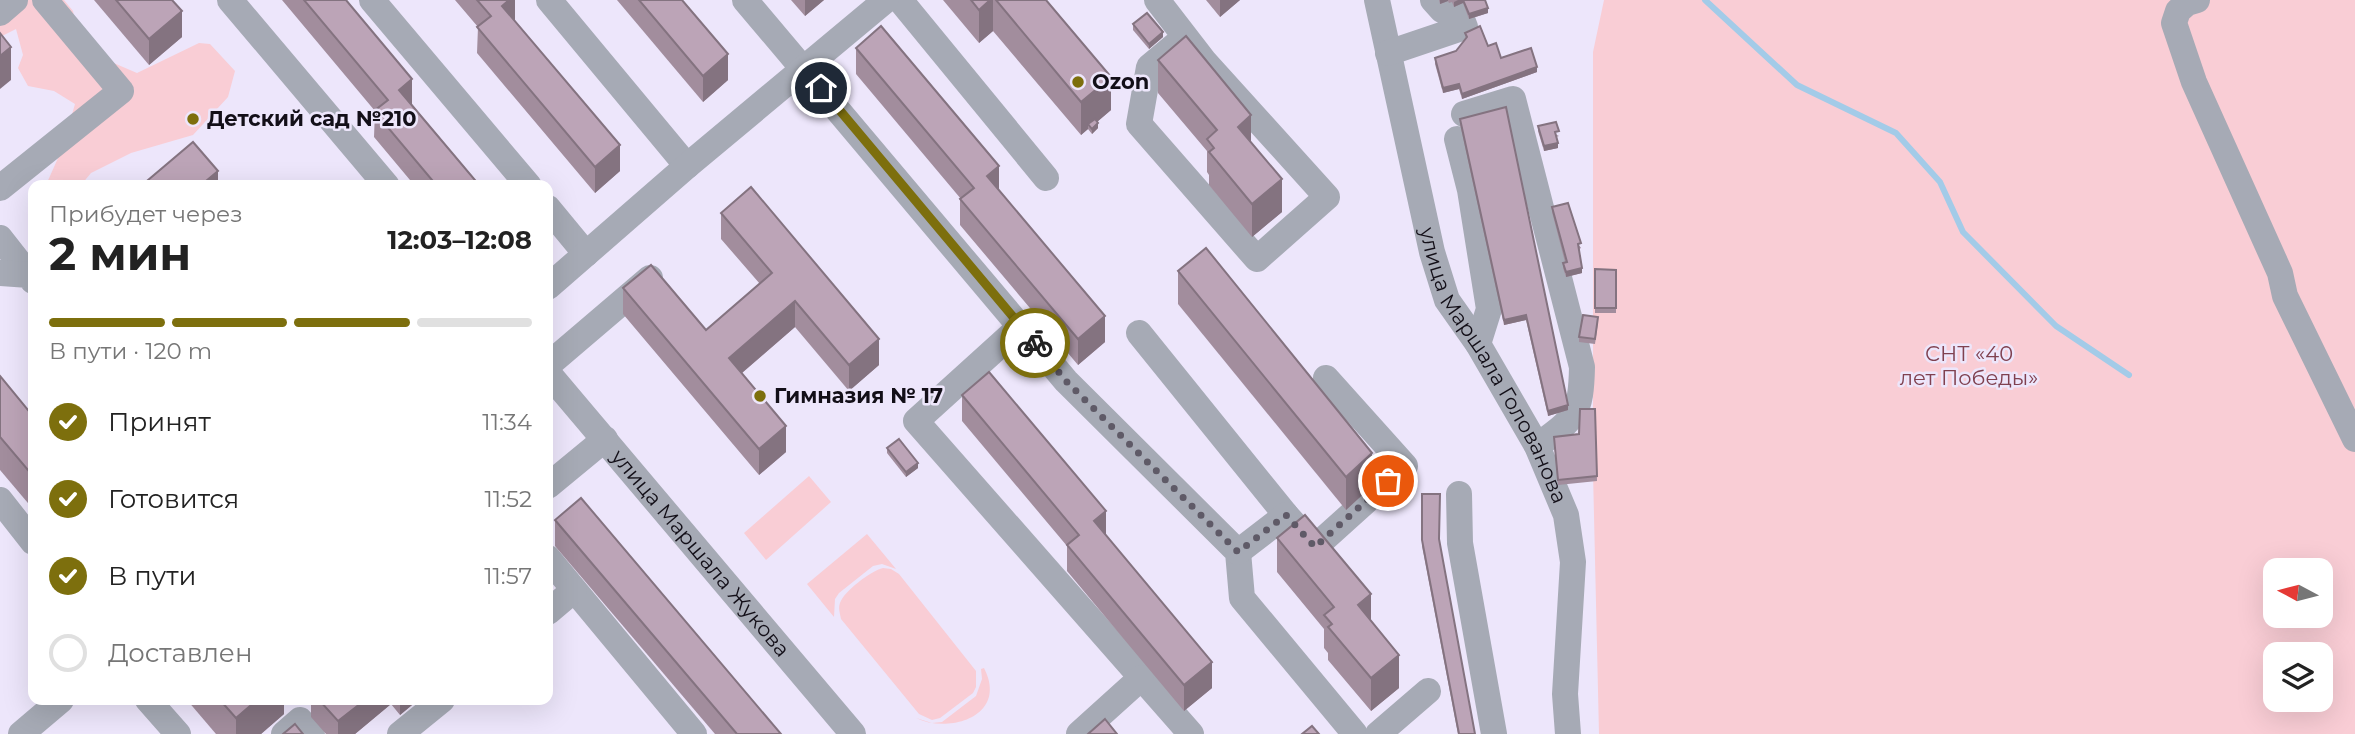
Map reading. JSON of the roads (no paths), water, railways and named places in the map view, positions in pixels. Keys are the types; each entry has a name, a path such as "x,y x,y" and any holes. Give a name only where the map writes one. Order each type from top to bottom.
{"street":[{"path":"0,13 15,0"},
{"path":"0,188 121,92 45,0"},
{"path":"230,0 382,180"},
{"path":"372,0 524,180"},
{"path":"549,0 687,166"},
{"path":"745,0 1066,381 1238,552 1242,598 1355,734"},
{"path":"553,283 687,166 886,0"},
{"path":"900,0 1046,178"},
{"path":"1157,0 1204,61 1327,197 1257,259 1139,124 1149,67 1185,37"},
{"name":"улица Маршала Голованова","path":"1377,0 1432,252 1447,300 1478,344 1537,446 1566,514 1573,562 1565,694 1568,734"},
{"path":"1388,53 1465,27 1459,11 1442,10 1433,0"},
{"path":"2197,0 2178,11 2174,23 2194,82 2280,273 2285,296 2355,439"},
{"path":"1478,344 1489,309 1461,127 1513,99 1582,367 1581,392 1573,418 1537,446"},
{"path":"553,214 586,254"},
{"path":"0,238 28,274"},
{"path":"0,273 28,278"},
{"path":"553,361 650,278"},
{"path":"1021,326 907,418 1191,734"},
{"path":"1139,333 1315,547 1405,466 1326,378"},
{"name":"улица Маршала Жукова","path":"553,379 853,734"},
{"path":"553,482 605,439"},
{"path":"1459,494 1460,542 1494,734"},
{"path":"0,500 28,536"},
{"path":"1238,552 1286,515"},
{"path":"553,564 694,734"},
{"path":"553,608 574,590"},
{"path":"1079,734 1141,678"},
{"path":"1378,734 1428,691"},
{"path":"21,734 55,705"},
{"path":"152,705 178,734"},
{"path":"400,734 436,705"}],"waterway":[{"path":"1705,0 1797,85 1896,133 1940,182 1963,232 2056,326 2129,375"}],"place":[{"name":"Ozon","path":"1078,82"},
{"name":"Детский сад №210","path":"193,119"},
{"name":"Гимназия № 17","path":"760,396"}],"park label":[{"name":"СНТ «40 лет Победы»","path":"1969,366"}]}
